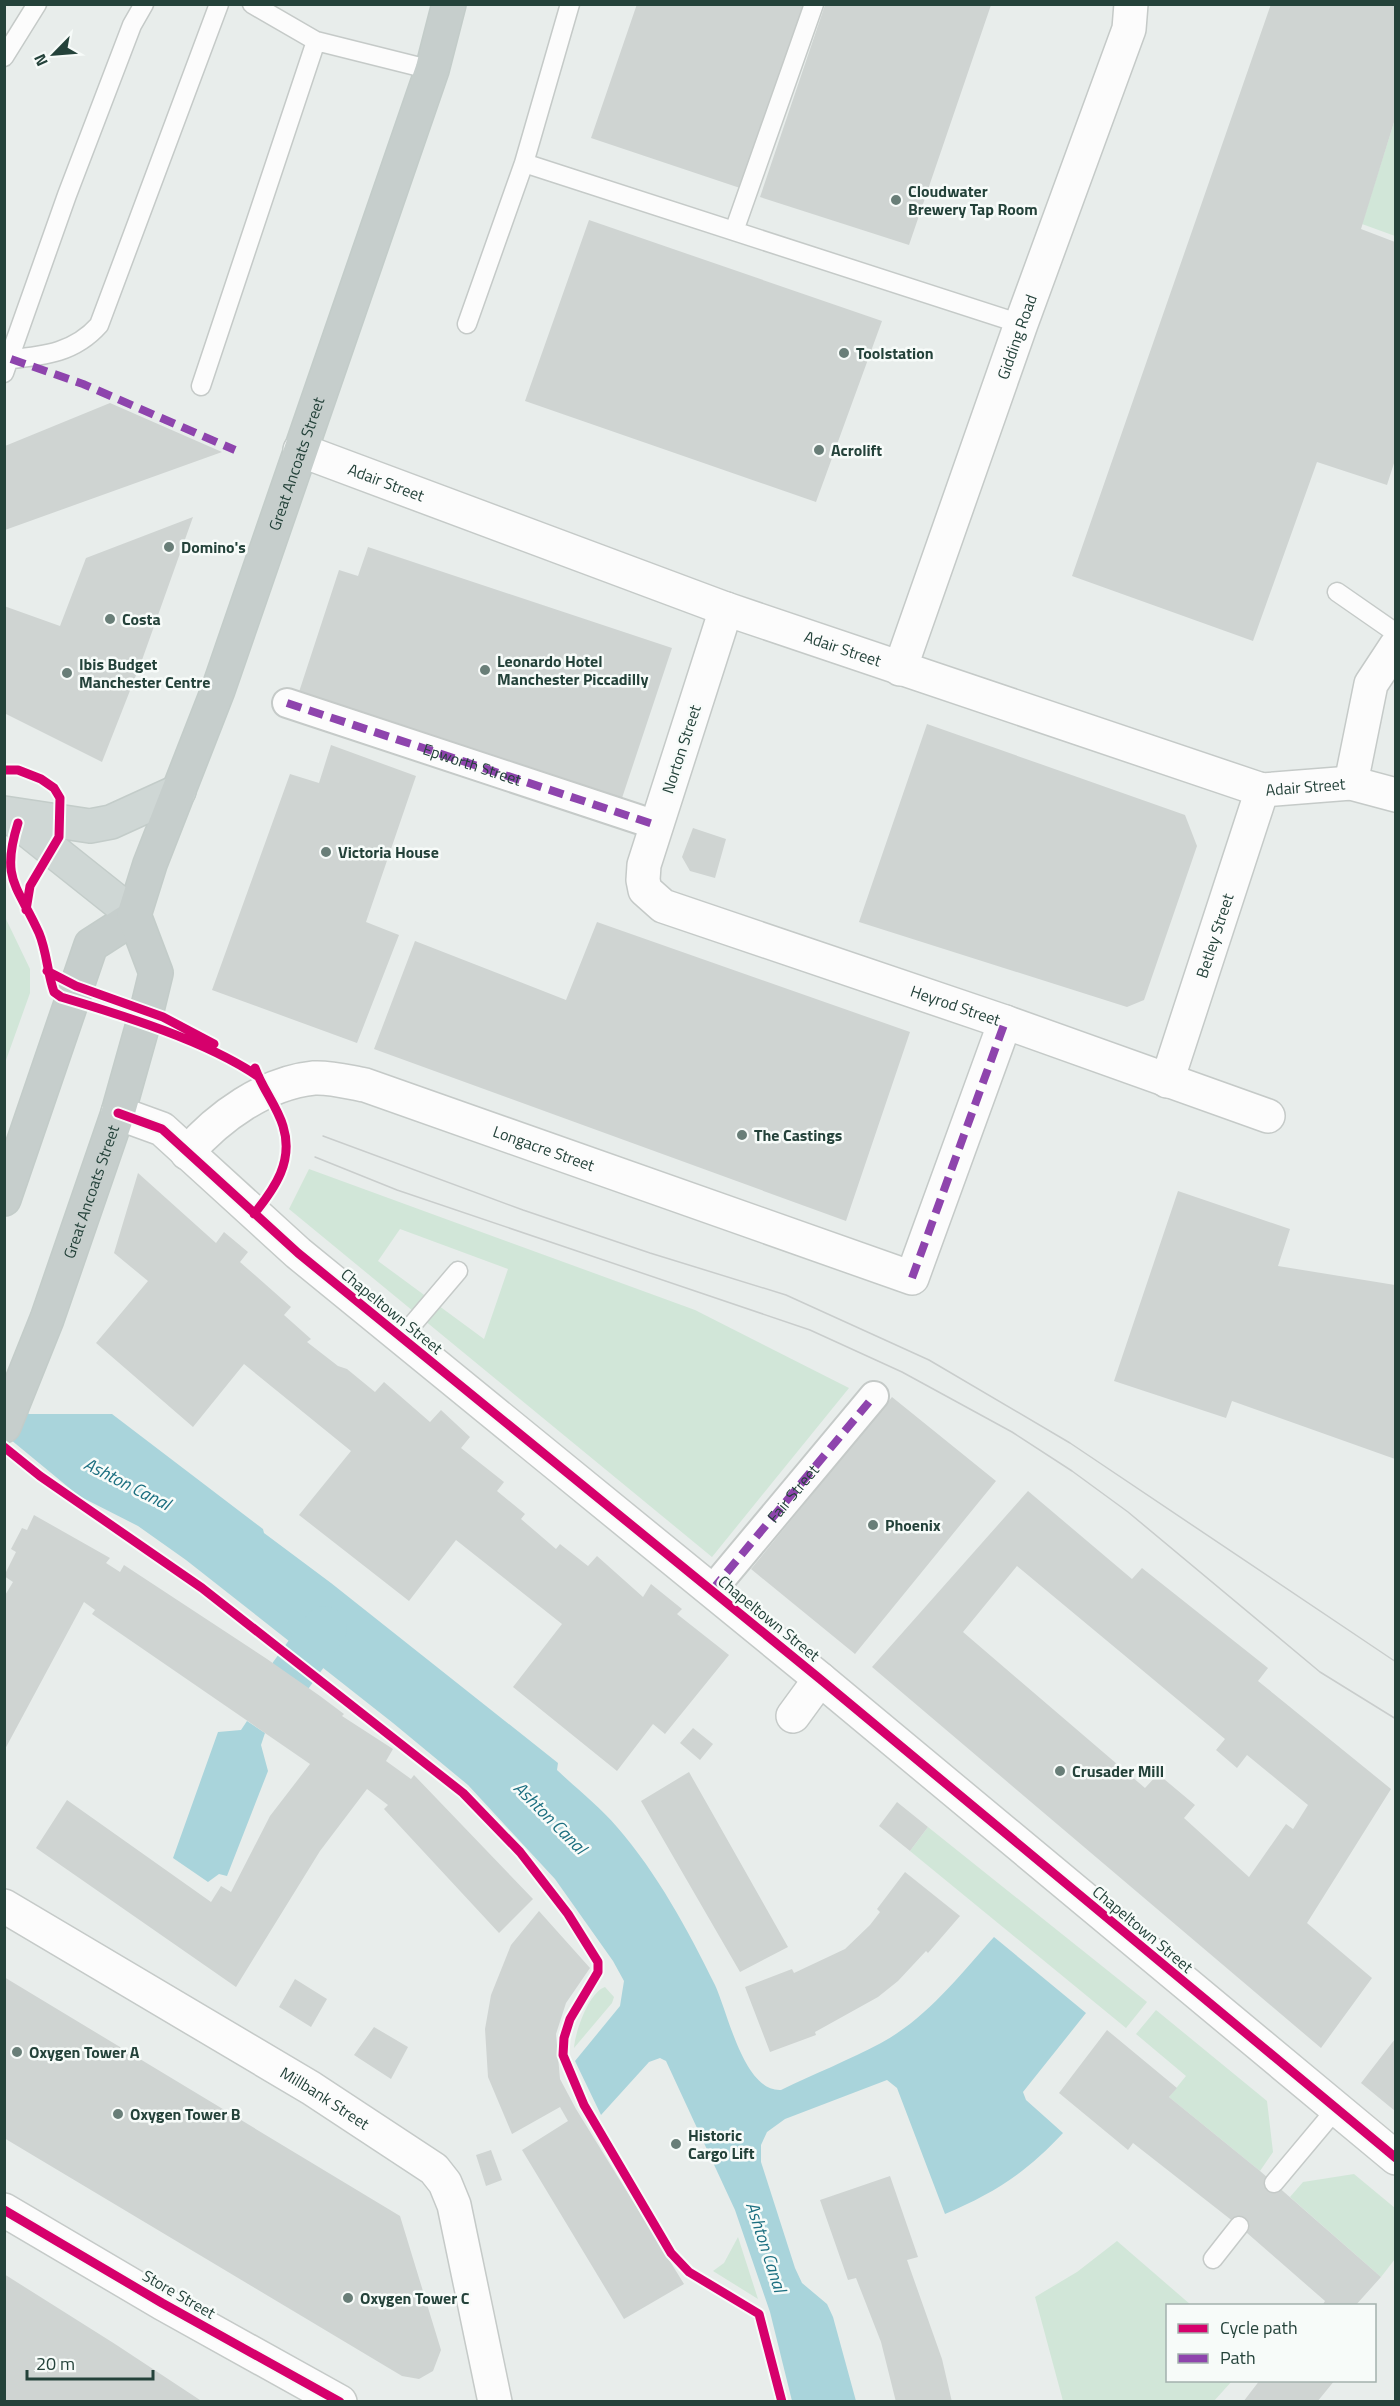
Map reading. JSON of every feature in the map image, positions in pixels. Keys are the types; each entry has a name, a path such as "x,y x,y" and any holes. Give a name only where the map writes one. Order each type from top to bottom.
{"highway":[{"name":"Great Ancoats Street","path":"4,1426 47,1319 118,1113 156,973 134,916 218,690 432,70 449,4"},
{"path":"4,1199 91,945 134,916"}],"main road":[{"path":"4,813 90,826 111,822 179,791"},
{"path":"4,813 134,916"}],"street":[{"name":"Gidding Road","path":"900,669 1021,324 1129,29 1131,4"},
{"name":"Adair Street","path":"300,450 726,609 1262,790 1351,783 1395,795"},
{"name":"Norton Street","path":"645,890 644,865 726,609"},
{"path":"1351,783 1371,684 1395,646"},
{"name":"Epworth Street","path":"287,703 656,825"},
{"name":"Betley Street","path":"1167,1081 1262,790"},
{"name":"Heyrod Street","path":"645,890 663,906 1005,1022 1268,1116"},
{"name":"Longacre Street","path":"187,1153 212,1126 257,1098 295,1082 332,1078 365,1085 912,1278 1005,1022"},
{"name":"Chapeltown Street","path":"118,1113 162,1129 298,1253 820,1679 1395,2158"},
{"name":"Fair Street","path":"712,1590 874,1396"},
{"path":"793,1716 820,1679"},
{"name":"Millbank Street","path":"4,1906 311,2088 434,2169 445,2183 454,2205 495,2402"},
{"name":"Store Street","path":"4,2210 162,2303 340,2402"}],"lane":[{"path":"4,57 37,4"},
{"path":"8,366 67,195 132,25 144,4"},
{"path":"8,366 58,353 89,336 99,325 219,4"},
{"path":"252,4 316,41 432,70"},
{"path":"467,324 524,163 570,4"},
{"path":"734,231 814,4"},
{"path":"201,386 316,41"},
{"path":"524,163 1021,324"},
{"path":"1337,592 1395,633"},
{"path":"401,1338 458,1271"},
{"path":"1274,2183 1336,2109"},
{"path":"1213,2259 1239,2226"}],"green space":[{"path":"1395,119 1395,236 1362,224"},
{"path":"5,917 30,969 30,993 5,1063"},
{"path":"309,1169 695,1310 849,1388 712,1557 289,1209","holes":["400,1229 508,1269 484,1339 378,1261"]},
{"path":"928,1827 1147,2002 1126,2028 910,1851"},
{"path":"605,1987 614,1997 612,2003 574,2048 577,2032 588,2004 599,1990"},
{"path":"1156,2010 1267,2101 1273,2152 1260,2171 1169,2097 1186,2076 1136,2034"},
{"path":"1354,2174 1395,2208 1395,2259 1381,2277 1290,2197 1303,2182"},
{"path":"738,2237 758,2299 713,2271 724,2263"},
{"path":"1117,2241 1190,2304 1166,2304 1166,2382 1231,2382 1214,2401 1063,2401 1035,2297 1077,2272"}],"water":[{"name":"Ashton Canal","path":"4,1396 29,1414 112,1414 263,1529 264,1533 331,1583 558,1763 557,1770 610,1819 632,1845 658,1883 683,1923 715,1985 747,2065 768,2087 781,2090 898,2033 942,1995 994,1937 1086,2013 1023,2092 1026,2100 1063,2133 1036,2160 1008,2181 945,2214 897,2088 887,2080 785,2119 767,2132 761,2145 761,2162 795,2268 802,2283 827,2304 833,2317 856,2401 792,2401 770,2312 735,2210 666,2061 660,2058 649,2062 601,2115 575,2061 620,2006 624,1981 613,1961 555,1879 468,1785 393,1723 186,1560 138,1526 79,1496 5,1435"},
{"path":"247,1721 265,1733 261,1745 268,1771 227,1876 219,1874 208,1882 173,1858 218,1732 241,1730"}],"building":[{"path":"637,4 807,4 743,189 591,138"},
{"path":"1271,4 1395,4 1395,119 1361,229 1395,242 1395,460 1387,485 1317,462 1253,641 1072,576"},
{"path":"825,5 991,5 909,245 760,197"},
{"path":"589,220 882,321 816,502 525,401"},
{"path":"110,403 222,452 5,530 5,446"},
{"path":"193,517 142,660 102,762 4,713 4,606 60,626 86,558"},
{"name":"Leonardo Hotel Manchester Piccadilly","path":"368,547 672,648 622,798 299,692 339,570 358,576"},
{"path":"927,724 1185,815 1197,846 1144,1000 1127,1007 859,922"},
{"name":"Victoria House","path":"331,745 416,776 366,922 399,935 357,1043 212,990 290,774 319,783"},
{"path":"693,828 726,839 715,878 690,871 682,857"},
{"name":"The Castings","path":"597,922 910,1032 846,1221 374,1049 415,941 566,1000"},
{"path":"138,1173 216,1243 224,1232 248,1252 240,1262 291,1307 284,1315 311,1339 307,1342 338,1366 347,1369 375,1392 384,1382 430,1422 441,1410 470,1437 461,1448 504,1482 497,1491 525,1514 521,1519 556,1549 560,1544 588,1566 597,1556 643,1597 651,1584 682,1609 677,1614 729,1655 665,1734 653,1724 617,1771 513,1687 562,1624 456,1540 409,1601 299,1515 351,1451 244,1364 193,1427 96,1343 148,1281 114,1253"},
{"path":"1178,1191 1290,1229 1278,1266 1395,1285 1395,1459 1232,1401 1226,1418 1114,1381"},
{"name":"Phoenix","path":"892,1397 996,1481 855,1654 751,1569"},
{"name":"Crusader Mill","path":"1028,1491 1132,1579 1142,1568 1268,1668 1258,1681 1391,1789 1307,1923 1372,1978 1321,2048 872,1667","holes":["1017,1566 1225,1739 1216,1750 1237,1768 1247,1755 1308,1805 1293,1829 1286,1824 1249,1877 1184,1818 1195,1805 1158,1774 1145,1788 963,1632"]},
{"path":"34,1515 110,1558 106,1563 120,1572 124,1565 267,1659 344,1714 342,1716 393,1749 386,1761 411,1779 414,1775 533,1899 499,1933 384,1809 388,1805 367,1789 320,1851 236,1987 36,1848 67,1800 211,1902 221,1886 231,1892 270,1816 310,1764 92,1614 95,1610 84,1602 4,1751 4,1597 13,1582 4,1576 16,1552 11,1549 22,1528 27,1530"},
{"path":"693,1728 713,1744 700,1760 680,1743"},
{"path":"689,1772 788,1947 740,1972 641,1801"},
{"path":"897,1802 928,1827 910,1851 879,1826"},
{"path":"905,1872 960,1916 928,1953 926,1951 898,1981 878,1997 815,2032 816,2035 770,2052 745,1987 792,1969 794,1973 845,1949 870,1925 880,1912 877,1909"},
{"path":"539,1911 590,1968 566,2003 556,2034 560,2079 576,2109 684,2284 624,2319 522,2150 568,2121 560,2107 512,2134 488,2077 485,2029 491,1995 511,1945"},
{"path":"4,1977 400,2216 441,2350 433,2371 419,2379 402,2376 4,2138"},
{"path":"295,1979 327,1999 311,2027 279,2007"},
{"path":"374,2027 408,2047 391,2079 354,2055"},
{"path":"1107,2030 1177,2088 1169,2097 1260,2171 1381,2277 1357,2304 1323,2304 1325,2301 1239,2226 1133,2143 1128,2150 1059,2093"},
{"path":"1395,2039 1395,2111 1361,2083"},
{"path":"491,2150 502,2180 486,2186 476,2155"},
{"path":"890,2176 918,2257 907,2260 942,2359 952,2402 896,2402 881,2342 856,2278 848,2280 820,2200"},
{"path":"4,2274 115,2344 203,2402 4,2402"},
{"path":"1258,2382 1333,2382 1317,2402 1243,2402"}],"waterway":[{"path":"291,1675 325,1628"}],"tram line":[{"path":"323,1136 523,1210 650,1253 786,1295 929,1360 1070,1443 1396,1662"},
{"path":"315,1157 397,1190 810,1330 902,1372 1012,1432 1072,1471 1128,1512 1320,1672 1396,1719"}],"marked path":[{"path":"11,359 83,384 235,450"},
{"path":"287,703 656,825"},
{"path":"912,1278 1005,1022"},
{"path":"712,1590 874,1396"}],"cycle path":[{"path":"4,770 18,770 41,779 54,788 60,798 59,837 30,886 26,910"},
{"path":"18,823 13,842 11,870 18,893 42,940 54,992 61,997 137,1021 190,1041 215,1052 259,1077"},
{"path":"47,971 76,986 163,1017 214,1044"},
{"path":"254,1214 281,1173 286,1151 283,1126 255,1068"},
{"path":"118,1113 162,1129 298,1253 820,1679 1396,2158"},
{"path":"4,1447 40,1476 202,1588 463,1793 520,1852 568,1914 598,1962 598,1972 570,2019 564,2038 563,2055 584,2105 671,2253 689,2272 759,2314 782,2402"},
{"path":"4,2210 162,2303 340,2402"}],"place":[{"name":"Cloudwater Brewery Tap Room","path":"896,200"},
{"name":"Toolstation","path":"844,353"},
{"name":"Acrolift","path":"819,450"},
{"name":"Domino's","path":"169,547"},
{"name":"Costa","path":"110,619"},
{"name":"Leonardo Hotel Manchester Piccadilly","path":"485,670"},
{"name":"Ibis Budget Manchester Centre","path":"67,673"},
{"name":"Victoria House","path":"326,852"},
{"name":"The Castings","path":"742,1135"},
{"name":"Phoenix","path":"873,1525"},
{"name":"Crusader Mill","path":"1060,1771"},
{"name":"Oxygen Tower A","path":"17,2052"},
{"name":"Oxygen Tower B","path":"118,2114"},
{"name":"Historic Cargo Lift","path":"676,2144"},
{"name":"Oxygen Tower C","path":"348,2298"}]}
